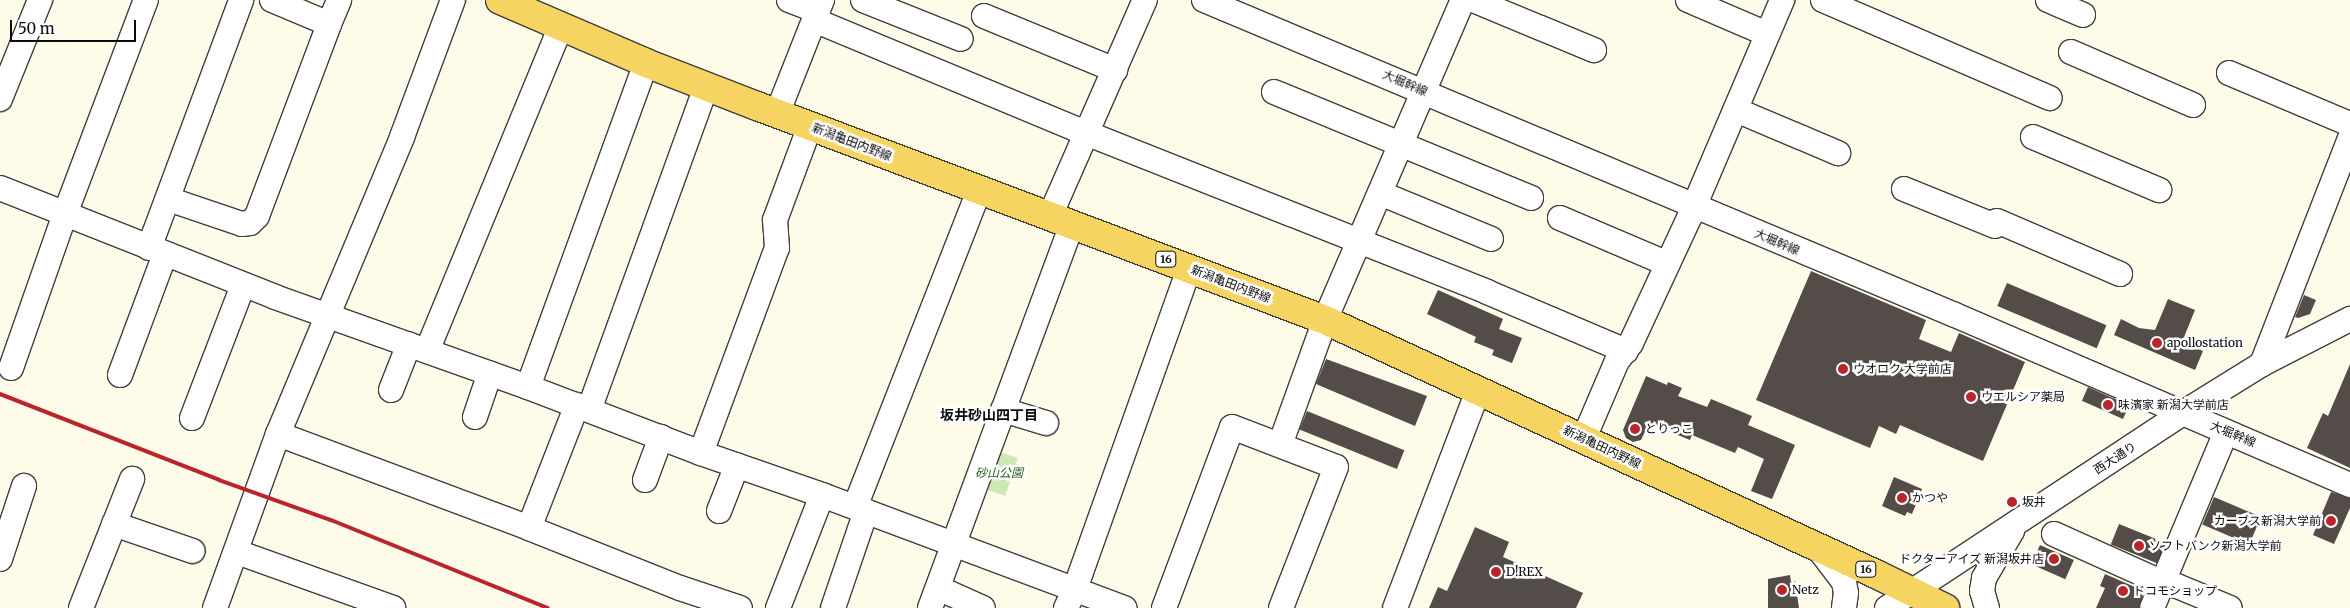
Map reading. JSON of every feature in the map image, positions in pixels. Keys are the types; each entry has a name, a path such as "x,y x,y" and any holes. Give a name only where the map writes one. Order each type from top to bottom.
{"main road":[{"name":"新潟亀田内野線","path":"500,0 646,63 777,114 1325,320 1584,438 1945,608"}],"street":[{"path":"0,99 40,0"},
{"path":"11,368 65,214 146,0"},
{"path":"120,374 157,251 168,199 241,0"},
{"path":"272,0 329,24"},
{"path":"168,199 242,224 250,223 257,216 339,0"},
{"path":"215,608 237,552 278,434 408,121 424,81 435,43 453,0"},
{"path":"789,0 818,10 1076,129 1087,131 1359,240 1626,351"},
{"path":"862,0 961,39"},
{"path":"984,608 934,598 1003,410 1087,131 1145,0"},
{"name":"大堀幹線","path":"1204,0 1424,91 2350,485"},
{"path":"1280,445 1325,320 1463,0"},
{"path":"1473,0 1594,50"},
{"path":"1688,0 1767,34"},
{"path":"1584,438 1617,361 1626,351 1668,264 1782,0"},
{"path":"1823,0 2050,98"},
{"path":"2048,0 2084,15"},
{"path":"777,114 818,10"},
{"path":"984,16 1114,70"},
{"path":"392,390 418,348 561,26"},
{"path":"2071,52 2193,105"},
{"path":"528,387 646,63"},
{"path":"2229,73 2350,124"},
{"path":"529,528 583,408 706,86"},
{"path":"1274,92 1531,198"},
{"path":"1736,110 1838,153"},
{"path":"701,453 777,248 775,220 810,126"},
{"path":"2033,137 2159,190"},
{"path":"2262,364 2350,138"},
{"path":"0,188 243,285 490,373 701,453 954,544 1070,598 1125,608"},
{"path":"1904,189 2120,274"},
{"path":"833,608 860,509 980,191"},
{"path":"1380,193 1491,239"},
{"path":"1560,218 1668,264"},
{"path":"1070,598 1189,268"},
{"path":"192,418 243,285"},
{"name":"西大通り","path":"1887,608 2183,413 2262,364 2350,319"},
{"path":"475,416 490,373"},
{"path":"1395,608 1478,391"},
{"path":"1003,410 1046,423"},
{"path":"1164,608 1232,427 1336,467 1281,608"},
{"path":"2152,608 2226,432"},
{"path":"278,434 529,528 680,588 740,608"},
{"path":"645,480 661,437"},
{"path":"719,511 737,465"},
{"path":"80,608 132,479"},
{"path":"0,559 24,486"},
{"path":"778,608 822,495"},
{"path":"114,524 193,551"},
{"path":"1987,608 1982,591 1984,578 2017,524"},
{"path":"2054,534 2163,583 2176,586 2230,608"},
{"path":"1818,548 1844,582 1846,593 1844,608"},
{"path":"237,552 394,608"}],"green space":[{"name":"砂山公園","path":"994,450 1018,458 1005,496 982,488"}],"building":[{"name":"ウオロク 大学前店","path":"1811,271 1926,320 1919,339 1951,352 1959,333 2025,362 1983,461 1900,425 1896,434 1879,426 1870,448 1756,400"},
{"path":"2007,283 2106,325 2097,348 1997,306"},
{"path":"1438,290 1503,319 1499,329 1522,338 1512,363 1492,355 1494,350 1474,342 1476,337 1427,314"},
{"path":"2304,295 2316,300 2310,314 2298,318 2295,317"},
{"path":"2168,299 2195,310 2182,342 2203,351 2195,370 2114,335 2121,319 2139,328 2155,330"},
{"path":"1326,359 1427,396 1415,426 1316,384"},
{"path":"2350,364 2350,468 2307,448 2323,413 2328,416"},
{"path":"1646,376 1667,385 1668,382 1682,388 1678,396 1707,407 1711,399 1752,416 1748,425 1795,445 1772,499 1751,491 1764,459 1738,447 1735,453 1692,435 1690,440 1649,423 1641,440 1633,442 1626,438 1623,430"},
{"path":"2088,387 2129,405 2123,419 2082,401"},
{"path":"1307,411 1404,450 1397,469 1300,430"},
{"name":"かつや","path":"1894,477 1922,489 1912,514 1907,512 1905,516 1882,506"},
{"name":"カーブス新潟大学前","path":"2331,492 2350,498 2350,508 2334,544 2313,535"},
{"path":"2214,497 2261,517 2249,545 2202,525"},
{"name":"ソフトバンク新潟大学前","path":"2119,524 2165,543 2157,563 2111,544"},
{"name":"D!REX","path":"1475,527 1509,542 1503,557 1583,593 1576,608 1429,608 1438,587 1447,591"},
{"name":"ドクターアイズ 新潟坂井店","path":"2040,545 2074,560 2065,579 2031,564"},
{"name":"ドコモショップ","path":"2105,574 2144,591 2139,608 2096,608 2105,588 2100,586"},
{"name":"Netz","path":"1790,575 1791,582 1795,581 1799,608 1768,608 1768,579"}],"railway":[{"path":"0,394 219,480 331,520 548,608"}],"place":[{"name":"apollostation","path":"2157,343"},
{"name":"ウオロク 大学前店","path":"1843,369"},
{"name":"ウエルシア薬局","path":"1971,397"},
{"name":"味濱家 新潟大学前店","path":"2108,405"},
{"name":"とりっこ","path":"1635,429"},
{"name":"かつや","path":"1902,498"},
{"name":"坂井","path":"2012,502"},
{"name":"カーブス新潟大学前","path":"2331,521"},
{"name":"ソフトバンク新潟大学前","path":"2139,546"},
{"name":"ドクターアイズ 新潟坂井店","path":"2054,559"},
{"name":"D!REX","path":"1496,572"},
{"name":"Netz","path":"1782,590"},
{"name":"ドコモショップ","path":"2123,591"}],"district":[{"name":"坂井砂山四丁目","path":"989,415"}]}
